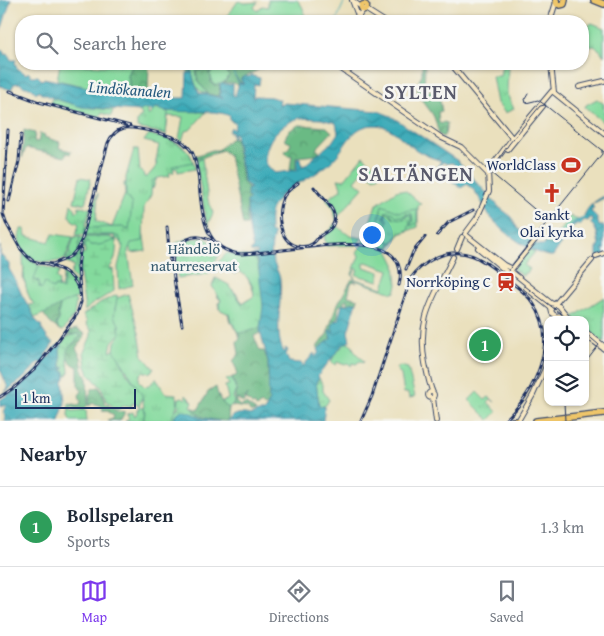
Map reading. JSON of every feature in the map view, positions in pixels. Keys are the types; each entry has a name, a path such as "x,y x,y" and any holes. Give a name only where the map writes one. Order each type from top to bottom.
{"highway":[{"path":"557,3 563,4 565,0"},
{"path":"595,0 604,4"},
{"path":"536,421 604,414"},
{"path":"543,421 593,415"}],"main road":[{"path":"352,0 364,7"},
{"path":"352,0 375,15"},
{"path":"553,15 557,3"},
{"path":"345,70 440,137 461,147 489,174"},
{"path":"455,70 514,140"},
{"path":"551,70 553,92 604,133"},
{"path":"580,86 604,80"},
{"path":"458,249 478,219 484,204 490,196 489,174 492,168 553,92"},
{"path":"466,235 528,286"},
{"path":"509,270 532,240"},
{"path":"596,256 604,253"},
{"path":"436,421 431,398 434,396 428,379 422,350 422,330 426,313 454,257"},
{"path":"555,306 592,260"},
{"path":"509,270 555,306 559,316"},
{"path":"555,306 559,316"},
{"path":"589,336 603,346"},
{"path":"516,420 531,400 544,371"}],"green space":[{"path":"268,0 297,0 304,10 304,15 228,15 238,1 245,3 258,2 254,7 257,11 262,6 268,7"},
{"path":"592,23 604,28 604,56 594,46 589,47 589,26"},
{"path":"59,70 130,70 128,75 130,91 105,91 57,80"},
{"path":"130,70 149,70 148,93 139,95 130,91 128,75"},
{"path":"188,70 202,70 196,71 199,84 208,94 201,91 194,80 192,72 188,72"},
{"path":"211,70 225,70 229,76 223,83 215,85 212,83 211,76 208,73 211,73"},
{"path":"211,70 211,73 208,73 211,76 211,83 219,84 220,93 218,95 222,97 208,94 199,84 196,71"},
{"path":"225,70 258,70 241,78 242,82 237,85 235,83 224,83 229,76"},
{"path":"422,70 425,70 424,87 428,91 431,90 437,97 439,96 442,111 438,112 439,122 441,124 447,123 443,137 438,134 434,117 418,93 417,88 422,93 419,81"},
{"path":"501,70 508,70 507,94 514,109 505,113 497,103 492,76 500,76"},
{"path":"52,98 83,107 113,110 111,116 102,113 99,117 51,105"},
{"path":"597,99 604,104 604,123 585,107"},
{"path":"144,108 148,111 148,115 151,115 155,108 168,112 166,134 137,128 137,121 142,115 139,111"},
{"path":"164,111 206,112 190,130 185,131 182,141 179,139 183,117 168,116 166,135 159,134"},
{"path":"299,125 327,127 332,132 316,149 320,152 316,155 296,157 296,169 290,170 292,155 288,156 285,151 291,143 286,141 286,135"},
{"path":"24,130 35,133 34,141 38,142 40,133 45,135 44,137 60,142 59,148 71,151 70,154 67,153 65,157 26,148 22,158"},
{"name":"Händelö naturreservat","path":"149,134 175,142 186,150 193,162 173,166 174,172 169,173 170,176 152,181 151,195 144,207 143,241 131,243 128,251 133,285 119,289 118,267 123,246 119,237 114,235 76,235 79,224 72,220 69,215 71,204 76,212 79,206 90,208 84,232 86,228 122,227 129,230 132,204 126,196 126,177 134,149 138,149 140,171 143,172 144,177 147,177 157,166 159,145 144,141"},
{"path":"162,137 180,144 194,162 195,169 178,172 177,168 171,169 169,173 157,177 153,189 151,185 148,185 142,199 146,251 132,253 128,244 124,241 120,242 114,236 86,236 91,210 98,193 96,221 112,227 125,194 124,183 130,183 126,196 132,204 156,166"},
{"path":"231,138 236,139 243,182 250,190 250,198 247,201 247,225 243,225 229,156 222,150 196,160 195,156 212,150 218,150"},
{"path":"363,156 382,172 375,178 364,170 355,181 363,188 336,219 333,207 326,200 342,189 338,179 344,180"},
{"name":"Händelö naturreservat","path":"202,158 208,200 213,213 208,224 212,235 207,226 196,162"},
{"path":"80,177 91,179 85,204 74,202"},
{"path":"396,191 406,191 421,204 418,206 418,227 400,234 388,250 395,264 397,285 393,293 355,280 352,274 359,256 357,252 362,245 376,205","holes":["386,213 391,214 393,218 404,219 406,216 411,215 407,230 399,234 392,243 384,237 382,239 377,236 380,231 383,232 388,220 386,219","366,262 389,270 383,288 355,279 353,275 356,268 358,269 356,275 379,281 380,272 364,267"]},
{"path":"382,205 399,212 417,209 417,223 411,226 413,222 412,214 396,216 394,213 385,212 384,219 387,223 376,237 381,240 385,238 391,244 388,248 376,243 368,244 366,240 378,224"},
{"path":"386,213 391,214 393,218 404,219 407,215 412,216 408,230 399,234 392,243 385,238 382,239 377,236 380,231 383,232 388,220 386,219"},
{"path":"571,216 579,220 571,225 554,243 544,245 549,235 553,236 559,232 566,222 565,220"},
{"path":"334,224 350,236 362,238 357,245 326,246 324,235 330,231"},
{"path":"21,229 25,229 26,236 49,242 53,234 73,237 65,259 47,262 31,259 20,248"},
{"path":"74,237 80,237 76,280 71,274 74,266 65,261 72,256 69,253"},
{"path":"75,237 116,239 93,245 84,242 82,282 80,274 77,274 77,281 71,273 74,267 65,262"},
{"name":"Händelö naturreservat","path":"84,237 109,237 116,240 100,245 90,245"},
{"name":"Händelö naturreservat","path":"202,238 209,240 220,254 208,274 178,278 175,264 176,253 173,251 176,243 187,239"},
{"path":"116,239 116,254 114,262 110,267 111,270 113,269 114,291 91,305 85,311 80,273 80,255 85,253 84,244 93,245"},
{"path":"528,249 535,252 524,265 530,269 523,276 513,269"},
{"name":"Händelö naturreservat","path":"227,253 253,257 260,274 263,291 263,315 260,327 249,331 238,333 231,322 229,314 219,309 221,300 212,286 216,278 229,285 242,304 254,296 251,284 240,272 223,263 216,273 218,262"},
{"path":"23,254 39,265 34,280 39,282 39,287 42,289 45,282 53,289 55,286 63,290 64,278 68,275 76,285 79,298 35,318 29,305 34,304 26,287"},
{"path":"235,256 255,257 262,286 263,306 260,333 254,336 260,351 264,351 268,361 269,402 267,407 265,405 264,407 262,404 256,407 255,404 252,405 246,399 247,395 243,403 237,398 237,403 240,406 246,404 256,411 254,412 250,412 248,408 232,406 235,402 235,393 237,391 232,377 236,376 237,372 233,361 239,354 237,342 241,336 239,336 233,323 230,323 228,313 219,309 218,303 221,301 213,284 215,278 222,282 235,292 244,303 255,297 252,286 244,271 238,271 235,275 225,265 232,269"},
{"path":"25,257 38,265 32,277 38,287 43,290 45,282 47,287 53,290 55,286 61,289 60,294 63,295 58,313 59,320 56,323 58,329 50,323 31,301 23,277"},
{"path":"39,265 60,271 56,278 59,281 58,287 55,286 53,289 47,287 45,282 43,290 38,287 39,281 33,280 32,277"},
{"path":"64,272 73,281 78,292 72,297 76,302 74,316 63,331 58,329 57,323 62,301 60,294"},
{"path":"352,279 357,283 354,281 351,283 348,296 358,299 357,302 347,304 347,299 343,302 346,304 340,305 338,317 332,326 334,330 331,339 325,345 322,344 319,349 317,347 327,334 336,307"},
{"name":"Händelö naturreservat","path":"128,294 139,333 143,356 154,369 149,373 144,371 140,375 139,381 145,387 149,386 156,378 165,393 176,394 178,401 170,421 143,421 145,413 142,395 114,350 115,342 120,335 119,324 114,316 117,298"},
{"path":"117,295 118,303 115,308 121,332 112,342 110,352 116,351 126,372 143,395 139,407 133,403 131,407 123,406 118,410 106,401 102,388 89,374 86,366 84,352 91,336 91,330 86,324 87,322 83,315 101,302"},
{"path":"604,297 604,343 589,330 589,316 575,316"},
{"path":"487,326 503,343 482,363 468,347"},
{"path":"77,329 85,334 76,348 81,357 83,372 87,376 88,405 84,409 74,408 70,403 78,405 81,403 79,395 82,391 78,385 78,367 69,360 66,349 81,336 78,334 67,335 69,331"},
{"path":"77,334 81,335 67,350 69,372 68,375 65,375 62,371 60,349 62,346 60,346 67,337"},
{"path":"346,342 352,345 355,352 364,361 363,363 360,361 356,364 352,363 351,366 348,363 345,365 337,362 336,365 331,362"},
{"path":"400,366 408,368 415,397 409,398 408,393 404,393 401,375 396,368"},
{"path":"232,378 236,390 233,398 234,402 229,408 222,401 228,398 225,386 229,385 226,379"},
{"path":"319,378 323,385 323,391 329,400 325,406 319,406 316,382"},
{"path":"98,387 105,403 118,412 124,411 120,421 107,420 113,418 114,415 105,410 103,412 102,406 93,403 89,406 89,397 92,389"},
{"path":"216,387 220,399 229,408 228,421 203,417 192,407 198,410 208,392"},
{"path":"477,392 485,400 489,397 495,402 491,399 488,402 497,412 489,420 469,400"},
{"path":"186,395 193,402 191,406 198,415 209,419 176,414 173,421 170,421 174,411 178,408 179,398 183,397 186,400"},
{"path":"69,403 72,406 70,409 72,411 86,410 87,421 71,421 68,416"},
{"path":"143,407 146,412 144,421 125,421 129,418 127,414 133,412 135,416 137,410"}],"water":[{"path":"0,0 11,0 0,34"},
{"path":"2,49 5,55 8,54 11,60 15,60 15,70 20,70 26,74 28,72 42,80 44,78 103,91 125,91 138,96 157,92 175,98 186,98 187,73 191,73 191,70 199,93 223,98 219,95 221,93 221,83 233,84 233,94 235,96 239,83 235,76 240,83 244,84 240,79 252,74 260,78 259,85 254,84 253,100 255,96 271,97 280,100 279,105 284,103 378,111 391,116 458,161 500,208 512,217 517,228 538,245 547,243 550,245 557,242 570,225 583,218 592,204 594,209 590,211 596,217 599,226 604,226 604,250 602,249 604,258 597,256 597,247 599,248 598,238 595,228 590,223 593,220 591,217 588,221 584,220 580,225 573,226 553,256 538,252 518,242 501,228 489,215 479,198 467,184 461,188 438,170 437,167 441,161 414,149 387,128 374,125 359,129 325,167 286,191 275,203 270,213 270,232 274,234 272,244 273,261 281,287 279,336 284,352 286,351 285,348 288,350 286,355 289,362 301,363 303,366 314,353 315,357 319,352 318,349 331,339 329,331 331,329 334,332 332,327 335,320 338,321 342,305 357,302 348,332 350,341 342,345 318,376 319,378 316,382 319,405 325,407 323,421 228,421 238,414 251,415 264,412 269,402 268,361 260,331 263,306 258,263 256,258 250,256 258,254 257,252 250,251 253,249 247,208 247,201 250,198 247,197 247,190 251,188 244,182 235,133 233,133 233,139 232,132 229,132 231,127 234,130 235,124 230,120 230,116 215,112 168,111 160,110 159,108 155,108 154,111 144,109 140,111 82,107 41,94 39,90 36,93 30,87 25,87 19,83 14,84 11,90 0,86 0,50","holes":["299,118 321,119 336,123 338,133 332,142 305,165 302,166 301,158 297,158 297,170 275,173 269,168 265,161 266,153 271,140 280,129","442,162 453,163 456,167 450,178 439,169"]},
{"path":"604,196 604,198 592,204"},
{"path":"0,254 9,264 9,269 34,318 42,326 41,328 49,340 54,343 45,356 48,358 56,346 63,346 60,349 61,367 65,368 62,371 65,371 63,381 65,403 59,421 5,421 3,412 6,405 0,407 0,400 21,385 43,364 39,362 23,379 0,396 8,388 0,369"},
{"path":"182,410 201,418 219,421 173,421 176,414"}],"waterway":[{"path":"339,15 345,0"},
{"path":"232,70 235,76"},
{"path":"571,222 584,217"},
{"path":"559,240 556,239 556,236 562,233 568,224"}],"tram line":[{"path":"528,94 525,99 526,103 538,100 545,105"},
{"path":"546,223 546,219 490,172 509,144 540,106 545,105 604,152"},
{"path":"509,275 510,268 602,154 602,150"},
{"path":"525,286 564,316"},
{"path":"589,336 599,345 589,358"},
{"path":"564,406 565,421"}],"railway":[{"path":"10,91 39,102 130,126"},
{"path":"8,130 3,214 20,248 33,261 53,264 71,256 77,249 82,239 108,143 117,132 124,128 129,128 169,136 181,141 190,149 196,163 203,212 210,236 218,245 228,251 241,254 314,246 370,246 384,250 396,260 400,269 399,285"},
{"path":"9,201 19,161 21,135"},
{"path":"298,183 284,196 280,209 282,232 291,243 297,246 310,245 315,242 334,223 335,217 330,206 314,187"},
{"path":"437,235 449,222 473,210"},
{"path":"167,227 170,261"},
{"path":"182,325 172,262 174,253 185,240 194,237 201,237 213,242"},
{"path":"406,269 413,252 425,237"},
{"path":"0,397 34,370 77,314 81,302 78,267 81,244"},
{"path":"361,421 372,396 411,278 419,268 429,261 447,254 457,253 474,256 505,277 530,299 541,318 544,350 540,366 525,396 504,421"},
{"path":"48,265 66,272 78,288"}],"place":[{"name":"WorldClass","path":"571,165"},
{"name":"Sankt Olai kyrka","path":"552,193"},
{"name":"Norrköping C","path":"506,282"},
{"name":"Bollspelaren","path":"485,345"}],"district":[{"name":"SYLTEN","path":"421,92"},
{"name":"SALTÄNGEN","path":"416,174"}],"water label":[{"name":"Lindökanalen","path":"130,89"}]}
